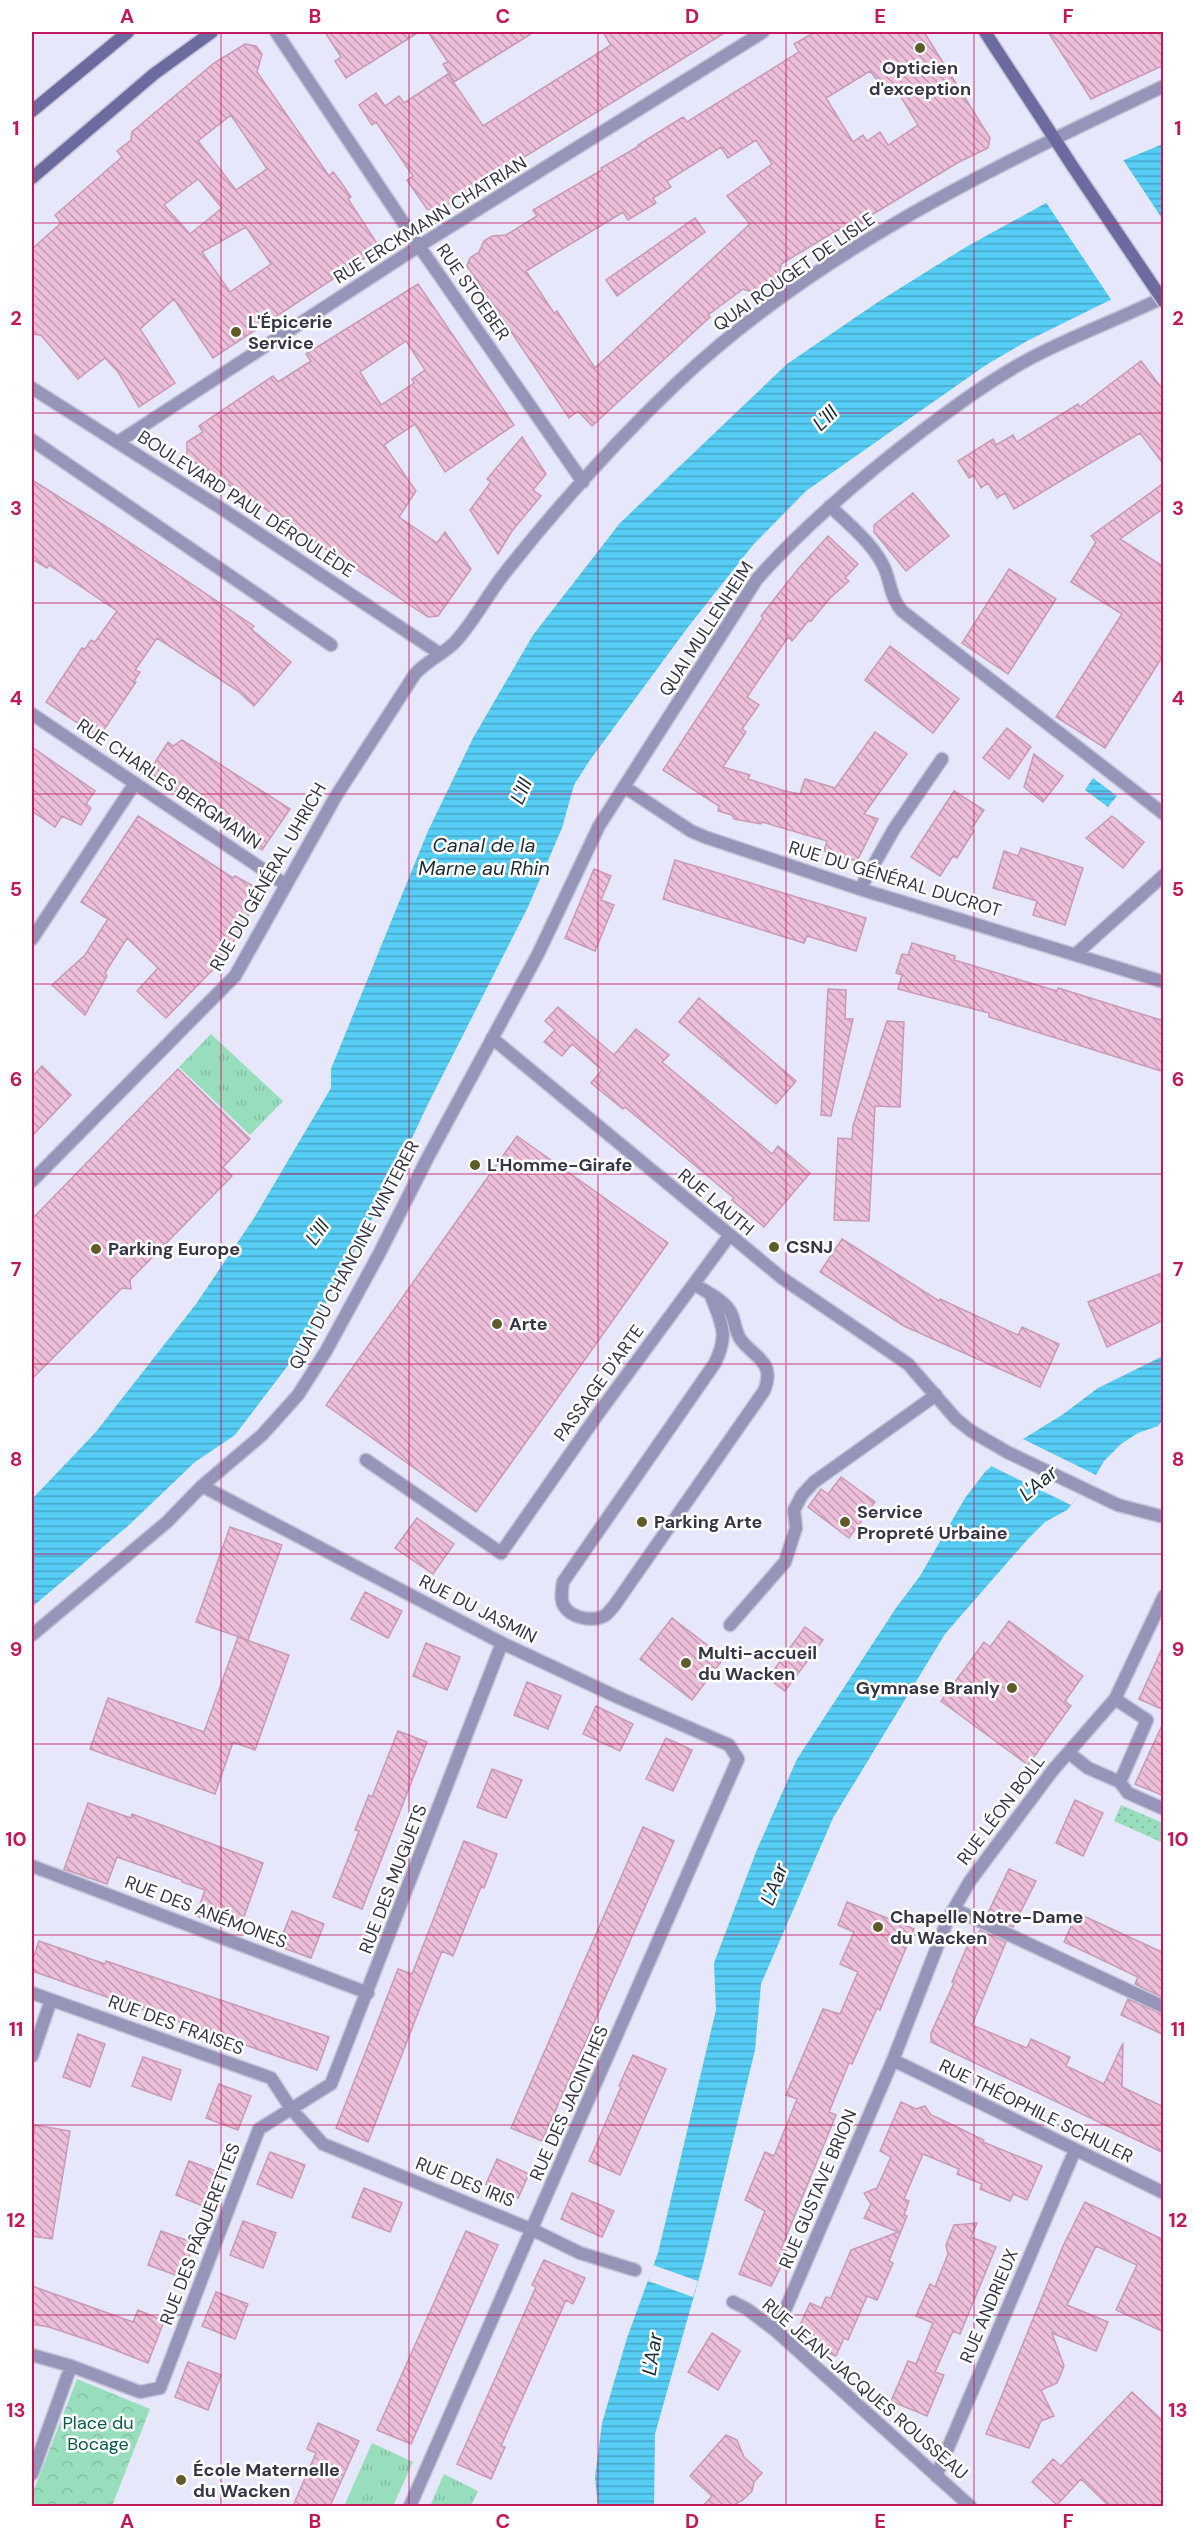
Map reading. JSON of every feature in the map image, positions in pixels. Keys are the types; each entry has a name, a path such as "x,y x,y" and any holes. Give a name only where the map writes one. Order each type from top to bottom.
{"main road":[{"path":"32,111 128,32"},
{"path":"985,32 1164,302"},
{"path":"32,178 204,34"}],"street":[{"name":"RUE STOEBER","path":"276,32 419,246 583,482"},
{"name":"RUE ERCKMANN CHATRIAN","path":"118,442 419,246 763,32"},
{"name":"QUAI ROUGET DE LISLE","path":"439,653 453,644 503,575 583,482 678,382 749,322 831,263 925,205 1164,86"},
{"name":"QUAI MULLENHEIM","path":"492,1038 538,954 591,843 757,579 788,545 830,506 891,454 980,388 1033,357 1164,297"},
{"name":"BOULEVARD PAUL DÉROULÈDE","path":"32,388 439,653"},
{"path":"32,440 331,645"},
{"path":"830,506 879,558 885,569 894,601 902,611 1164,814"},
{"name":"RUE DU GÉNÉRAL UHRICH","path":"32,1181 235,976 336,796 415,674 439,653"},
{"name":"RUE CHARLES BERGMANN","path":"32,714 286,885"},
{"path":"860,889 894,829 942,759"},
{"path":"32,939 135,783"},
{"name":"RUE DU GÉNÉRAL DUCROT","path":"626,789 691,831 705,837 860,889 1164,981"},
{"path":"1076,954 1164,875"},
{"name":"RUE LAUTH","path":"492,1038 782,1278 908,1364 971,1431 1007,1452 1118,1505 1164,1517"},
{"name":"QUAI DU CHANOINE WINTERER","path":"32,1635 167,1522 202,1486 262,1435 298,1395 326,1351 374,1264 492,1038"},
{"name":"PASSAGE D'ARTE","path":"366,1460 501,1553 598,1414 729,1236"},
{"path":"694,1284 725,1304 731,1312 739,1338 761,1358 768,1375 768,1382 764,1391 614,1606 605,1616 591,1619 577,1617 564,1606 561,1595 563,1582 708,1372 723,1346 723,1328 711,1296"},
{"path":"730,1625 785,1562 796,1528 794,1510 801,1495 814,1482 936,1395"},
{"name":"RUE DU JASMIN","path":"202,1486 502,1643 615,1696 729,1745 738,1760"},
{"name":"RUE LÉON BOLL","path":"892,2060 954,1909 970,1881 1053,1770 1115,1699 1164,1596"},
{"name":"RUE DES MUGUETS","path":"292,2110 331,2084 502,1643"},
{"path":"1115,1699 1147,1720 1120,1782"},
{"path":"1069,1754 1088,1768 1120,1782 1128,1793 1164,1809"},
{"name":"RUE DES JACINTHES","path":"410,2506 738,1760"},
{"name":"RUE DES ANÉMONES","path":"32,1866 368,1993"},
{"path":"954,1909 1164,2007"},
{"name":"RUE DES FRAISES","path":"32,1994 271,2078 292,2110"},
{"path":"32,2056 51,2000"},
{"name":"RUE THÉOPHILE SCHULER","path":"892,2060 1164,2193"},
{"name":"RUE GUSTAVE BRION","path":"776,2331 892,2060"},
{"name":"RUE DES IRIS","path":"292,2110 323,2144 533,2230 580,2253 635,2270"},
{"name":"RUE DES PÂQUERETTES","path":"71,2366 140,2392 160,2388 259,2129 292,2110"},
{"name":"RUE ANDRIEUX","path":"936,2476 1075,2150"},
{"name":"RUE JEAN-JACQUES ROUSSEAU","path":"734,2302 776,2331 970,2506"},
{"path":"32,2355 71,2366 32,2474"}],"green space":[{"path":"211,1034 283,1101 250,1135 179,1067"},
{"path":"1121,1805 1163,1823 1163,1843 1114,1821"},
{"name":"Place du Bocage","path":"77,2379 150,2409 112,2506 32,2506 32,2495"},
{"path":"372,2443 413,2462 393,2506 344,2506"},
{"path":"444,2474 478,2491 471,2506 430,2506"}],"water":[{"name":"Canal de la Marne au Rhin","path":"1163,144 1163,274 1027,341 986,365 806,491 753,545 688,627 574,785 562,828 528,907 426,1108 389,1188 302,1347 235,1435 195,1462 129,1525 32,1607 32,1499 95,1433 196,1304 254,1218 331,1088 331,1069 428,831 473,738 533,635 620,523 787,364 878,302 966,247 1124,160"},
{"path":"1093,778 1117,796 1108,807 1085,790"},
{"name":"L'Aar","path":"1163,1356 1163,1420 1158,1426 1138,1433 1121,1444 1104,1461 1096,1475 1067,1510 1045,1522 1027,1540 945,1634 833,1818 761,1984 755,2050 703,2264 655,2434 654,2506 598,2506 595,2478 602,2423 627,2338 658,2253 716,2010 714,1963 756,1852 797,1759 896,1608 920,1576 965,1498 985,1472 1023,1439 1062,1415 1098,1388"}],"pier":[{"path":"1122,158 1163,220 1164,277 1112,301 1045,201"},
{"path":"1023,1439 1096,1475 1071,1505 991,1466"},
{"path":"653,2265 698,2281 693,2297 648,2281"}],"building":[{"path":"325,32 419,32 346,78 335,61 341,57"},
{"path":"428,32 534,32 454,82 443,64 448,62"},
{"path":"603,32 726,32 437,211 427,209 407,180 413,176 376,122 372,125 359,105 376,93 385,106 399,96 404,103 448,74 483,126 611,45"},
{"path":"815,32 924,32 990,138 988,148 957,163 842,233 839,229 781,264 779,278 766,287 755,293 743,289 708,315 710,317 592,426 578,411 569,418 467,266 470,258 479,252 484,241 492,236 506,235 537,216 533,210 602,170 601,168 683,117 687,122 799,52 794,44","holes":["870,71 881,85 895,87 918,125 888,145 880,132 867,141 863,135 853,142 826,98","756,140 772,164 727,196 750,224 595,368 557,311 554,313 526,271 623,212 628,220 656,203 653,198 671,187 667,181 721,147 728,158"]},
{"path":"1048,32 1164,32 1164,65 1091,99"},
{"path":"245,44 256,46 262,54 257,72 329,176 333,172 340,181 351,197 348,199 380,248 213,358 174,299 140,329 175,383 139,407 118,372 105,358 78,379 41,335 32,334 32,249 61,223 55,215 122,157 117,151 131,140 132,132 214,63","holes":["231,115 267,169 236,190 198,141","198,179 222,208 190,234 164,205","246,227 271,264 230,292 202,252"]},
{"path":"695,218 705,232 617,296 606,280"},
{"path":"418,284 514,425 445,472 415,424 384,445 416,491 399,517 437,543 445,532 471,569 438,616 428,617 187,457 187,442 203,432 199,426 273,376 278,382 311,361 306,354","holes":["406,341 425,370 412,379 414,383 381,405 360,372"]},
{"path":"1141,361 1164,391 1164,465 1140,433 1014,509 1005,493 997,498 988,483 981,488 974,475 969,478 958,461 993,439 996,445 1013,435 1017,442 1078,404 1080,407"},
{"path":"522,437 546,474 533,490 541,496 512,531 498,554 470,510 491,482 487,479"},
{"path":"32,480 254,626 251,629 291,662 254,706 238,691 157,638 135,670 140,672 134,681 136,682 99,737 46,702 82,648 85,649 91,640 95,642 117,611 49,565 47,568 32,559"},
{"path":"1164,483 1164,508 1120,539 1164,567 1164,654 1105,748 1056,717 1122,614 1071,582 1096,542 1091,536"},
{"path":"913,493 949,536 906,571 874,532 874,525"},
{"path":"828,536 858,564 845,578 849,581 830,598 811,621 809,620 792,641 788,637 747,697 759,705 742,729 746,732 723,767 750,775 748,779 800,794 805,779 835,788 875,732 907,754 864,814 878,819 857,861 824,851 827,841 762,822 761,824 734,819 732,815 718,811 719,806 663,770 763,618 761,616 798,569"},
{"path":"1009,569 1056,599 1008,674 962,643"},
{"path":"890,646 959,699 933,733 865,680"},
{"path":"1007,728 1031,747 1009,779 983,758"},
{"path":"182,740 290,809 262,850 148,773 168,742 173,746"},
{"path":"32,747 95,791 86,804 91,808 81,825 62,816 55,827 32,811"},
{"path":"1034,754 1063,776 1043,802 1024,787"},
{"path":"954,791 984,810 971,829 974,831 957,858 953,856 940,876 911,857"},
{"path":"138,816 233,878 235,876 262,891 224,958 166,1018 137,991 158,968 127,938 105,973 107,976 85,1015 52,985 85,955 108,919 81,902"},
{"path":"1112,816 1144,842 1123,868 1086,838"},
{"path":"1021,848 1083,868 1065,925 1033,915 1037,901 993,888 1004,851 1018,856"},
{"path":"675,860 866,918 856,951 807,936 804,943 663,899"},
{"path":"594,869 611,876 601,900 614,905 595,951 565,938"},
{"path":"912,943 955,956 954,960 1057,991 1058,988 1164,1021 1164,1072 989,1017 989,1013 898,989 902,975 896,973 902,954 908,955"},
{"path":"828,989 846,990 845,1019 853,1019 831,1116 821,1115"},
{"path":"699,998 796,1081 776,1104 679,1022"},
{"path":"558,1007 614,1055 636,1029 669,1055 662,1062 772,1154 778,1146 810,1173 764,1227 732,1200 734,1198 625,1107 623,1109 591,1083 602,1070 572,1044 562,1056 544,1042 555,1030 545,1021"},
{"path":"887,1021 904,1022 900,1107 875,1106 869,1221 834,1220 838,1138 852,1139 853,1126"},
{"path":"42,1066 71,1095 32,1136 32,1077"},
{"name":"Parking Europe","path":"178,1069 250,1139 223,1167 232,1176 130,1280 131,1289 122,1288 32,1379 32,1219"},
{"name":"Arte","path":"517,1136 668,1243 476,1512 326,1405"},
{"path":"842,1239 939,1301 940,1299 1018,1335 1022,1327 1059,1344 1040,1387 904,1326 820,1272"},
{"path":"1164,1272 1164,1320 1107,1347 1088,1302"},
{"name":"Service Propreté Urbaine","path":"841,1477 875,1502 849,1538 808,1507 821,1489 828,1494"},
{"path":"417,1518 454,1544 433,1574 395,1548"},
{"path":"230,1527 282,1545 248,1640 196,1622"},
{"path":"365,1592 402,1611 388,1638 351,1619"},
{"name":"Multi-accueil du Wacken","path":"672,1618 724,1658 692,1700 640,1659"},
{"name":"Gymnase Branly","path":"1009,1621 1083,1676 1065,1701 1071,1706 1028,1765 941,1701 984,1642 990,1647"},
{"path":"805,1627 823,1640 785,1691 768,1678"},
{"path":"238,1637 289,1655 255,1750 233,1742 215,1794 90,1749 108,1698 204,1732"},
{"path":"426,1643 460,1657 447,1690 413,1676"},
{"path":"1164,1644 1164,1710 1139,1699"},
{"path":"527,1682 561,1696 548,1729 514,1715"},
{"path":"596,1706 633,1724 620,1751 583,1734"},
{"path":"1164,1721 1164,1796 1135,1784"},
{"path":"398,1731 427,1742 362,1909 333,1897 359,1831 355,1830 369,1795 372,1797"},
{"path":"666,1738 692,1750 673,1791 646,1779"},
{"path":"492,1769 522,1780 506,1818 477,1807"},
{"path":"1075,1800 1103,1813 1083,1856 1056,1843"},
{"path":"88,1803 131,1818 132,1814 263,1863 239,1931 196,1916 205,1890 182,1882 182,1880 117,1857 107,1884 64,1869"},
{"path":"643,1827 674,1841 542,2141 511,2128"},
{"path":"464,1841 497,1854 453,1956 442,1951 368,2142 336,2128 398,1969 412,1974"},
{"path":"1009,1869 1036,1881 1013,1927 987,1915"},
{"path":"847,1902 914,1929 880,2010 877,2008 852,2064 849,2063 829,2112 836,2115 781,2249 786,2251 782,2260 784,2261 771,2286 739,2274 765,2211 745,2200 765,2152 774,2156 797,2099 786,2095 823,2009 840,2014 858,1972 840,1964 854,1932 838,1925"},
{"path":"292,1911 324,1924 311,1958 278,1946"},
{"path":"1077,1913 1164,1953 1164,1998 1135,1984 1138,1977 1064,1942"},
{"path":"980,1930 1006,1942 972,2025 1027,2048 1031,2039 1070,2057 1066,2066 1104,2084 1123,2043 1122,2087 1164,2107 1164,2153 931,2042 931,2033 954,1983 952,1982 969,1942 972,1943 976,1933 978,1934"},
{"path":"39,1941 105,1964 106,1961 329,2037 317,2070 32,1971 32,1962"},
{"path":"1128,1999 1164,2015 1164,2035 1121,2015"},
{"path":"78,2034 105,2044 90,2087 63,2077"},
{"path":"633,2055 666,2069 620,2175 589,2161"},
{"path":"143,2057 181,2070 171,2100 132,2086"},
{"path":"219,2084 251,2096 238,2130 206,2118"},
{"path":"901,2102 916,2109 925,2106 931,2115 984,2140 983,2142 1042,2166 1027,2200 1013,2194 1010,2201 980,2189 982,2184 957,2174 959,2169 923,2154 904,2199 909,2201 904,2215 907,2216 889,2261 893,2263 877,2300 867,2296 848,2340 844,2338 836,2356 819,2349 822,2342 803,2334 805,2328 800,2325 810,2303 821,2308 826,2297 831,2298 851,2250 898,2232 864,2218 871,2204 864,2193 877,2188 891,2157 880,2151"},
{"path":"35,2125 70,2131 52,2239 32,2236 32,2147"},
{"path":"270,2152 305,2165 292,2198 257,2184"},
{"path":"497,2159 529,2174 518,2198 486,2184"},
{"path":"189,2161 221,2173 208,2208 176,2195"},
{"path":"364,2188 402,2203 390,2232 352,2217"},
{"path":"572,2193 614,2211 602,2237 561,2219"},
{"path":"1085,2202 1164,2240 1164,2332 1116,2310 1137,2265 1096,2246 1067,2305 1108,2322 1096,2351 1052,2333 1064,2366 1057,2383 1041,2390 1054,2416 1041,2421 1029,2448 986,2434 1063,2246"},
{"path":"243,2221 276,2233 263,2268 230,2255"},
{"path":"977,2223 971,2237 996,2247 960,2334 953,2331 935,2372 944,2375 927,2416 891,2401 908,2361 916,2364 933,2323 916,2316 930,2284 935,2287 948,2254 946,2245 954,2225"},
{"path":"161,2231 194,2243 181,2277 148,2265"},
{"path":"466,2231 498,2245 411,2444 377,2430"},
{"path":"544,2260 585,2278 573,2304 566,2300 501,2446 505,2447 491,2479 457,2464 536,2287 532,2285"},
{"path":"32,2286 133,2322 138,2310 164,2321 148,2363 97,2343 49,2327 32,2324"},
{"path":"216,2292 248,2304 235,2339 202,2326"},
{"path":"712,2333 740,2351 718,2390 688,2372"},
{"path":"188,2362 221,2375 208,2410 175,2397"},
{"path":"1132,2392 1164,2422 1164,2506 1109,2506 1081,2479 1057,2505 1032,2482 1053,2459 1061,2466"},
{"path":"318,2423 359,2441 330,2506 293,2506 316,2453 307,2449"},
{"path":"726,2435 737,2440 744,2457 762,2473 754,2482 752,2491 743,2500 732,2506 703,2506 712,2496 690,2476"}],"place":[{"name":"Opticien d'exception","path":"920,48"},
{"name":"L'Épicerie Service","path":"236,332"},
{"name":"L'Homme-Girafe","path":"475,1165"},
{"name":"CSNJ","path":"774,1247"},
{"name":"Parking Europe","path":"96,1249"},
{"name":"Arte","path":"497,1324"},
{"name":"Parking Arte","path":"642,1522"},
{"name":"Service Propreté Urbaine","path":"845,1522"},
{"name":"Multi-accueil du Wacken","path":"686,1663"},
{"name":"Gymnase Branly","path":"1012,1688"},
{"name":"Chapelle Notre-Dame du Wacken","path":"878,1927"},
{"name":"École Maternelle du Wacken","path":"181,2480"}],"water label":[{"name":"L'Ill","path":"825,418"},
{"name":"L'Ill","path":"521,791"},
{"name":"L'Ill","path":"317,1232"}]}
